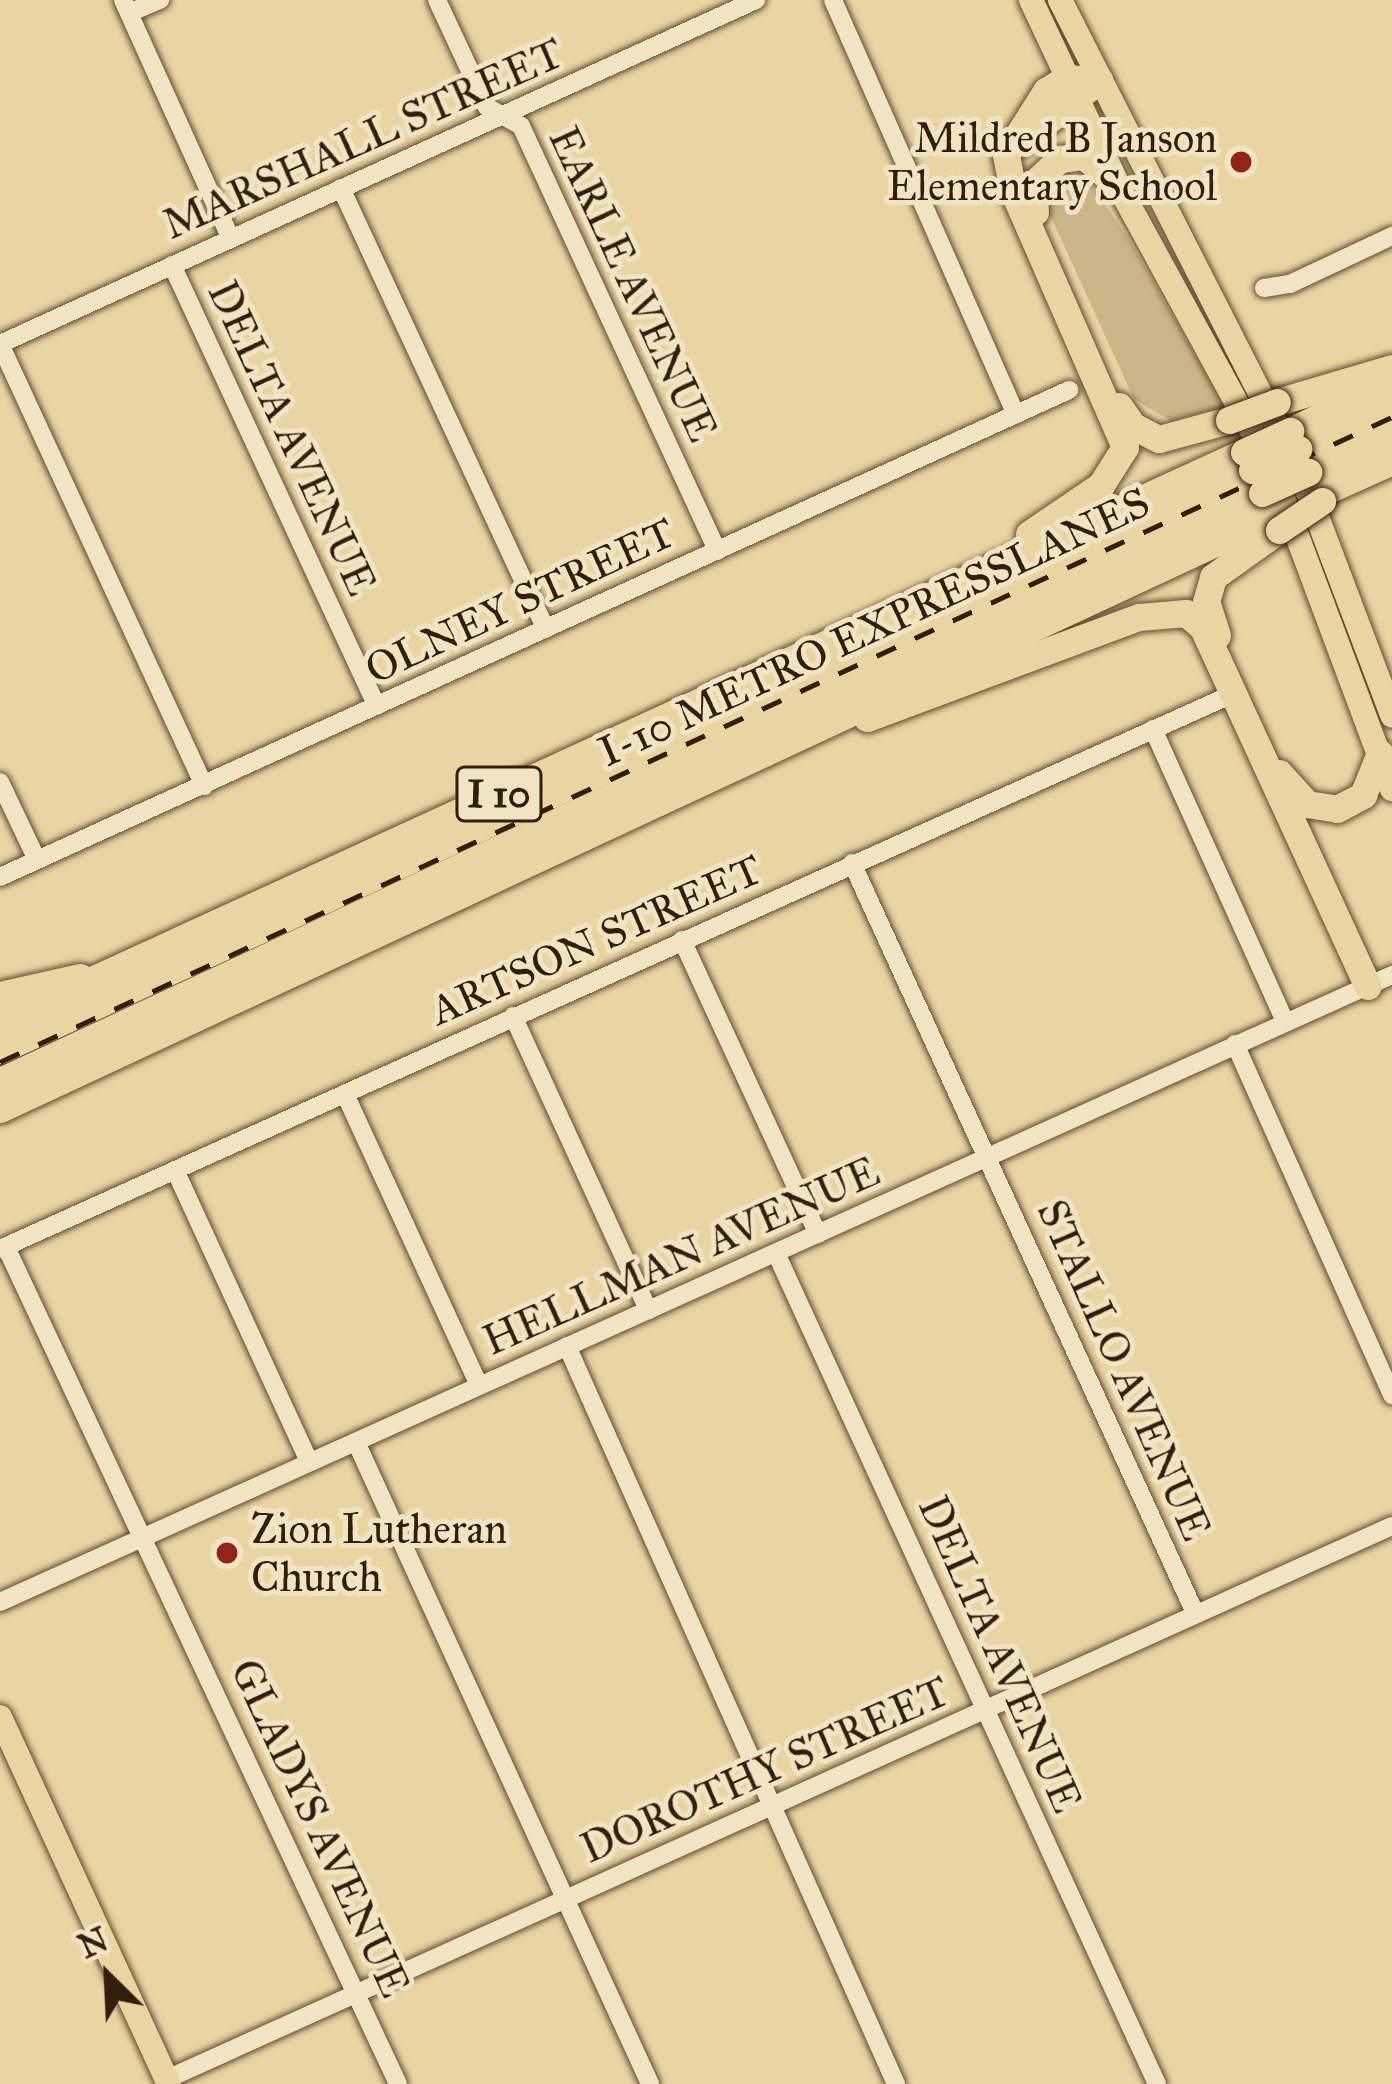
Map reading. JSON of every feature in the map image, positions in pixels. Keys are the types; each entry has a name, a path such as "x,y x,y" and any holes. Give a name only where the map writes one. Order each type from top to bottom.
{"highway":[{"path":"966,576 1101,485 1125,447 1008,174 1006,154 1020,122 1099,80"},
{"path":"1073,90 1020,145 1022,181 1133,426 1172,440 1392,368"},
{"path":"1035,212 1033,184 1060,160 1084,156 1119,187"},
{"name":"I 10","path":"1311,472 1392,382"},
{"name":"I-10 METRO EXPRESSLANES","path":"1311,472 1392,405"},
{"name":"I-10 METRO EXPRESSLANES","path":"0,1050 1392,433"},
{"name":"I 10","path":"2,1102 793,736 1262,492 1311,472 1392,461"},
{"path":"1311,472 1262,492 1206,602 1279,773 1380,981"},
{"name":"I 10","path":"0,1022 966,576 1262,492"},
{"name":"I-10 METRO EXPRESSLANES","path":"2,1102 1262,492"},
{"path":"793,736 887,713 1138,617 1186,613 1204,628 1380,981"},
{"path":"1279,773 1307,804 1336,809 1363,795 1380,753"},
{"path":"0,995 108,973"}],"main road":[{"path":"1031,0 1119,187 1271,466 1392,789"},
{"path":"1060,0 1292,457 1392,715"},
{"path":"0,1717 168,2082"}],"street":[{"path":"126,7 160,0"},
{"name":"EARLE AVENUE","path":"437,0 487,107 507,114 520,126 717,551"},
{"name":"MARSHALL STREET","path":"0,344 756,0"},
{"path":"832,0 1016,414"},
{"name":"DELTA AVENUE","path":"126,7 231,239"},
{"path":"341,188 546,629"},
{"path":"1264,288 1290,284 1392,236"},
{"name":"DELTA AVENUE","path":"172,266 377,706"},
{"path":"0,344 204,786"},
{"name":"OLNEY STREET","path":"0,878 1069,390"},
{"name":"ARTSON STREET","path":"3,1248 1224,698"},
{"path":"1153,729 1285,1021"},
{"path":"0,782 37,860"},
{"path":"852,863 988,1157"},
{"path":"682,940 818,1234"},
{"name":"HELLMAN AVENUE","path":"0,1602 1380,981"},
{"path":"514,1016 648,1310"},
{"path":"1235,1044 1392,1395"},
{"path":"345,1094 479,1386"},
{"name":"STALLO AVENUE","path":"988,1157 1195,1613"},
{"path":"175,1170 309,1462"},
{"name":"GLADYS AVENUE","path":"3,1248 398,2084"},
{"name":"DELTA AVENUE","path":"776,1253 1157,2084"},
{"path":"567,1346 896,2084"},
{"path":"356,1442 650,2084"},
{"name":"DOROTHY STREET","path":"168,2082 1392,1526"}],"shaded area":[{"path":"1070,174 1090,183 1130,241 1224,406 1171,421 1134,399 1046,206 1050,182"}],"railway":[{"path":"0,1062 1392,417"}],"place":[{"name":"Mildred B Janson Elementary School","path":"1241,162"},
{"name":"Zion Lutheran Church","path":"227,1553"}]}
